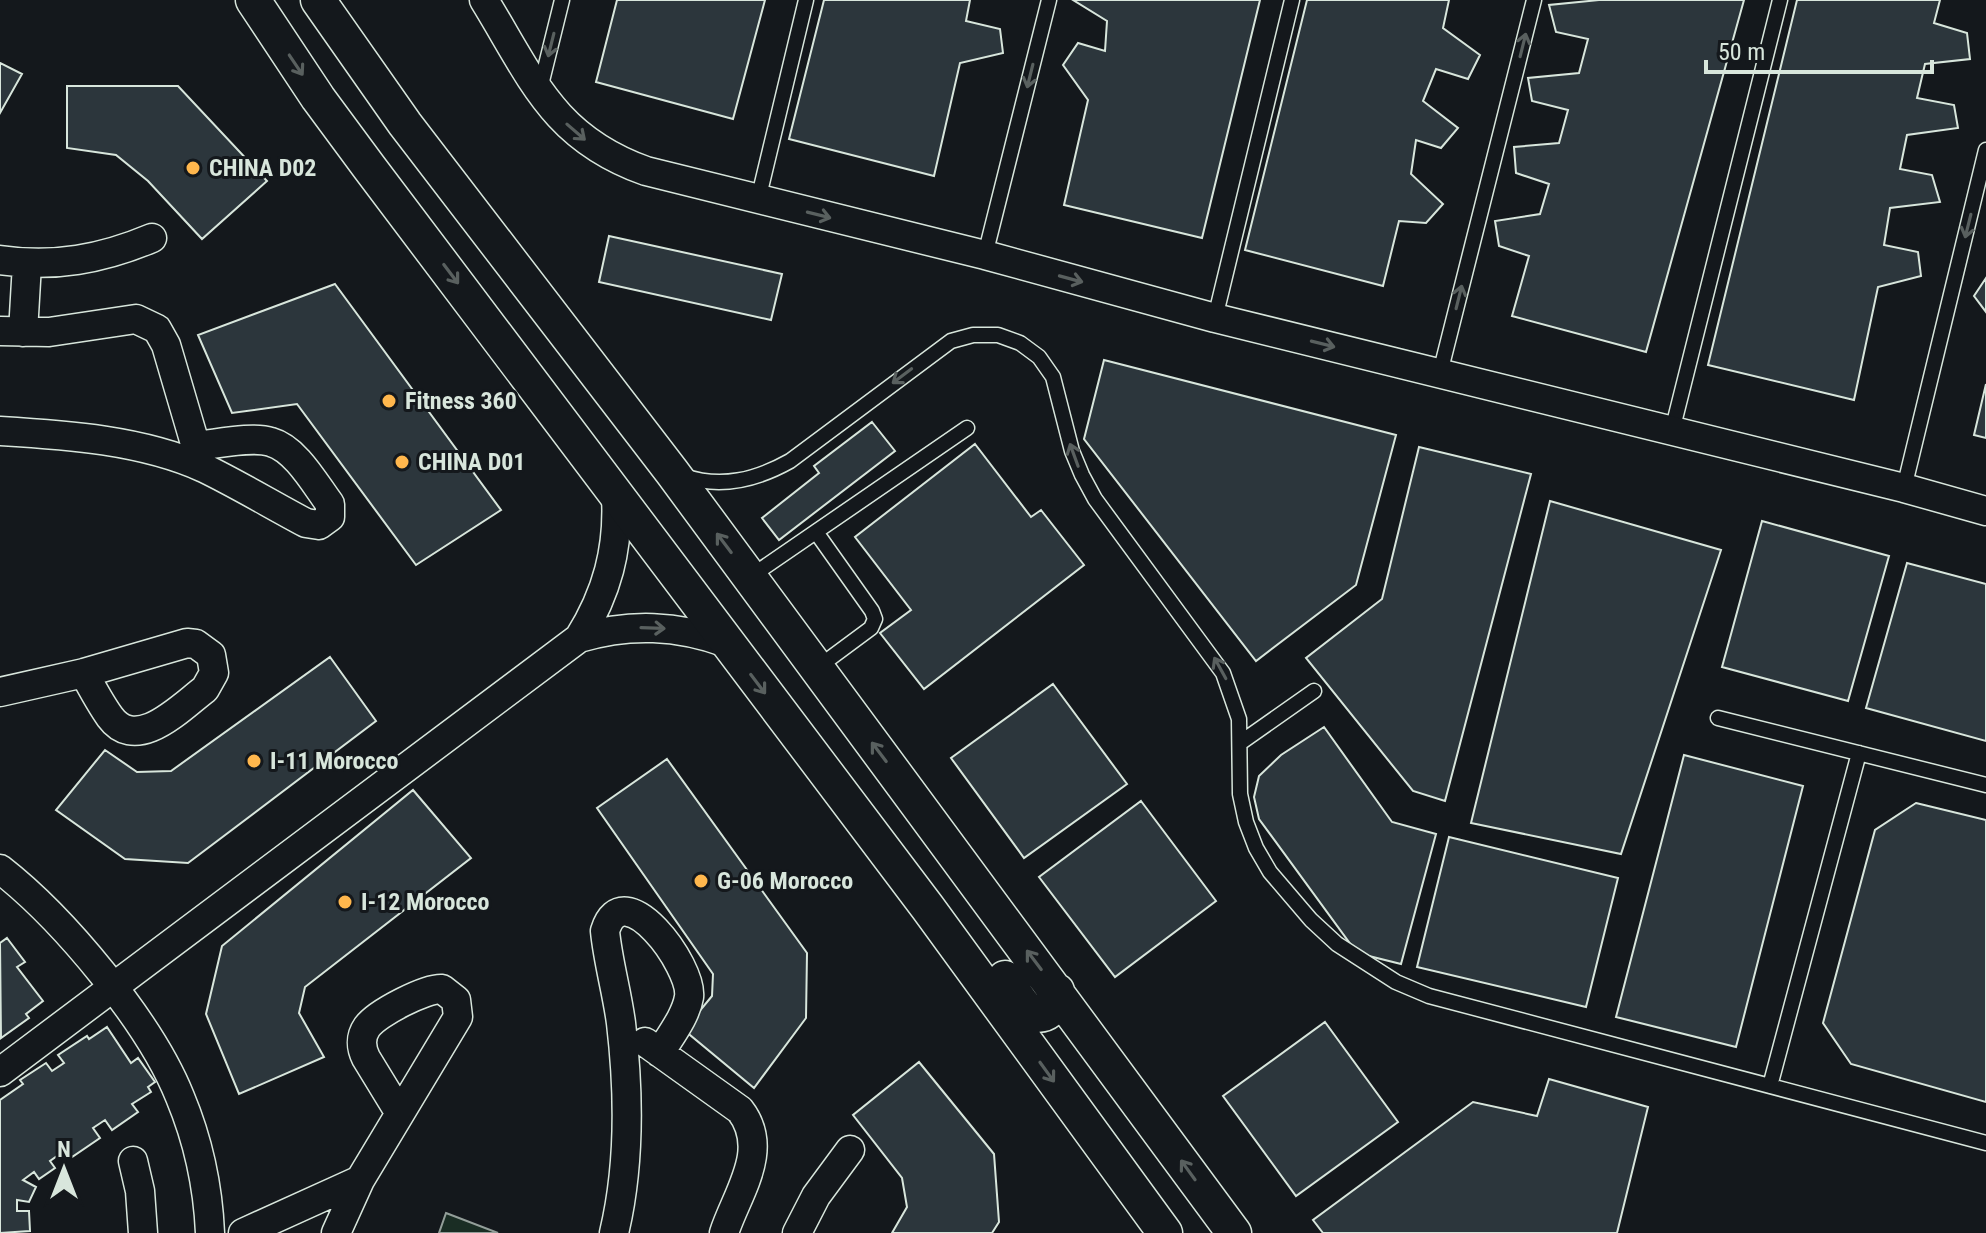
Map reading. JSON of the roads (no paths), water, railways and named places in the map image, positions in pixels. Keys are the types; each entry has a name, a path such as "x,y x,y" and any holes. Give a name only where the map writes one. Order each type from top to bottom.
{"street":[{"path":"253,0 318,98 928,908 1157,1227"},
{"path":"318,0 405,124 672,472 1234,1233"},
{"path":"484,0 550,108 593,147 618,161 646,171 985,255 1215,318 1986,511"},
{"path":"0,431 199,457 166,345 157,329 148,323 125,319 74,329 12,331 14,262 50,264 102,256 152,238"},
{"path":"579,638 598,606 611,571 617,521 616,496"},
{"path":"0,1072 579,638 603,631 654,627 703,635 727,643"},
{"path":"1,692 84,673"},
{"path":"0,869 40,903 112,987 159,1056 179,1093 202,1169 210,1233"},
{"path":"928,908 980,951 1003,975 1028,1010 1046,1014 1058,1000 1057,991"},
{"path":"614,1233 624,1165 624,1076 621,1026 605,931 613,916 631,911 646,920 679,962 689,985 685,1009 660,1053"},
{"path":"621,1026 740,1110 748,1121 753,1134 753,1161 724,1233"},
{"path":"336,1233 360,1180 399,1112"},
{"path":"797,1233 816,1196 850,1150"},
{"path":"133,1161 140,1191 143,1233"},
{"path":"243,1233 360,1180"}],"lane":[{"path":"539,91 562,0"},
{"path":"758,200 806,0"},
{"path":"985,255 1049,0"},
{"path":"1215,318 1292,0"},
{"path":"1440,373 1534,0"},
{"path":"1672,431 1780,0"},
{"path":"1904,488 1986,150"},
{"path":"672,472 712,482 753,478 772,471 790,461 951,341 973,335 998,335 1020,343 1039,357 1053,377 1072,451 1095,499 1223,673 1239,719 1240,794 1256,848 1270,872 1311,920 1337,944 1396,982 1429,996 1986,1143"},
{"path":"750,577 967,428"},
{"path":"816,532 875,619 871,628 817,668"},
{"path":"1240,743 1314,691"},
{"path":"1718,718 1986,785"},
{"path":"1770,1086 1859,753"}],"place":[{"name":"CHINA D02","path":"193,168"},
{"name":"Fitness 360","path":"389,401"},
{"name":"CHINA D01","path":"402,462"},
{"name":"I-11 Morocco","path":"254,761"},
{"name":"G-06 Morocco","path":"701,881"},
{"name":"I-12 Morocco","path":"345,902"}]}
